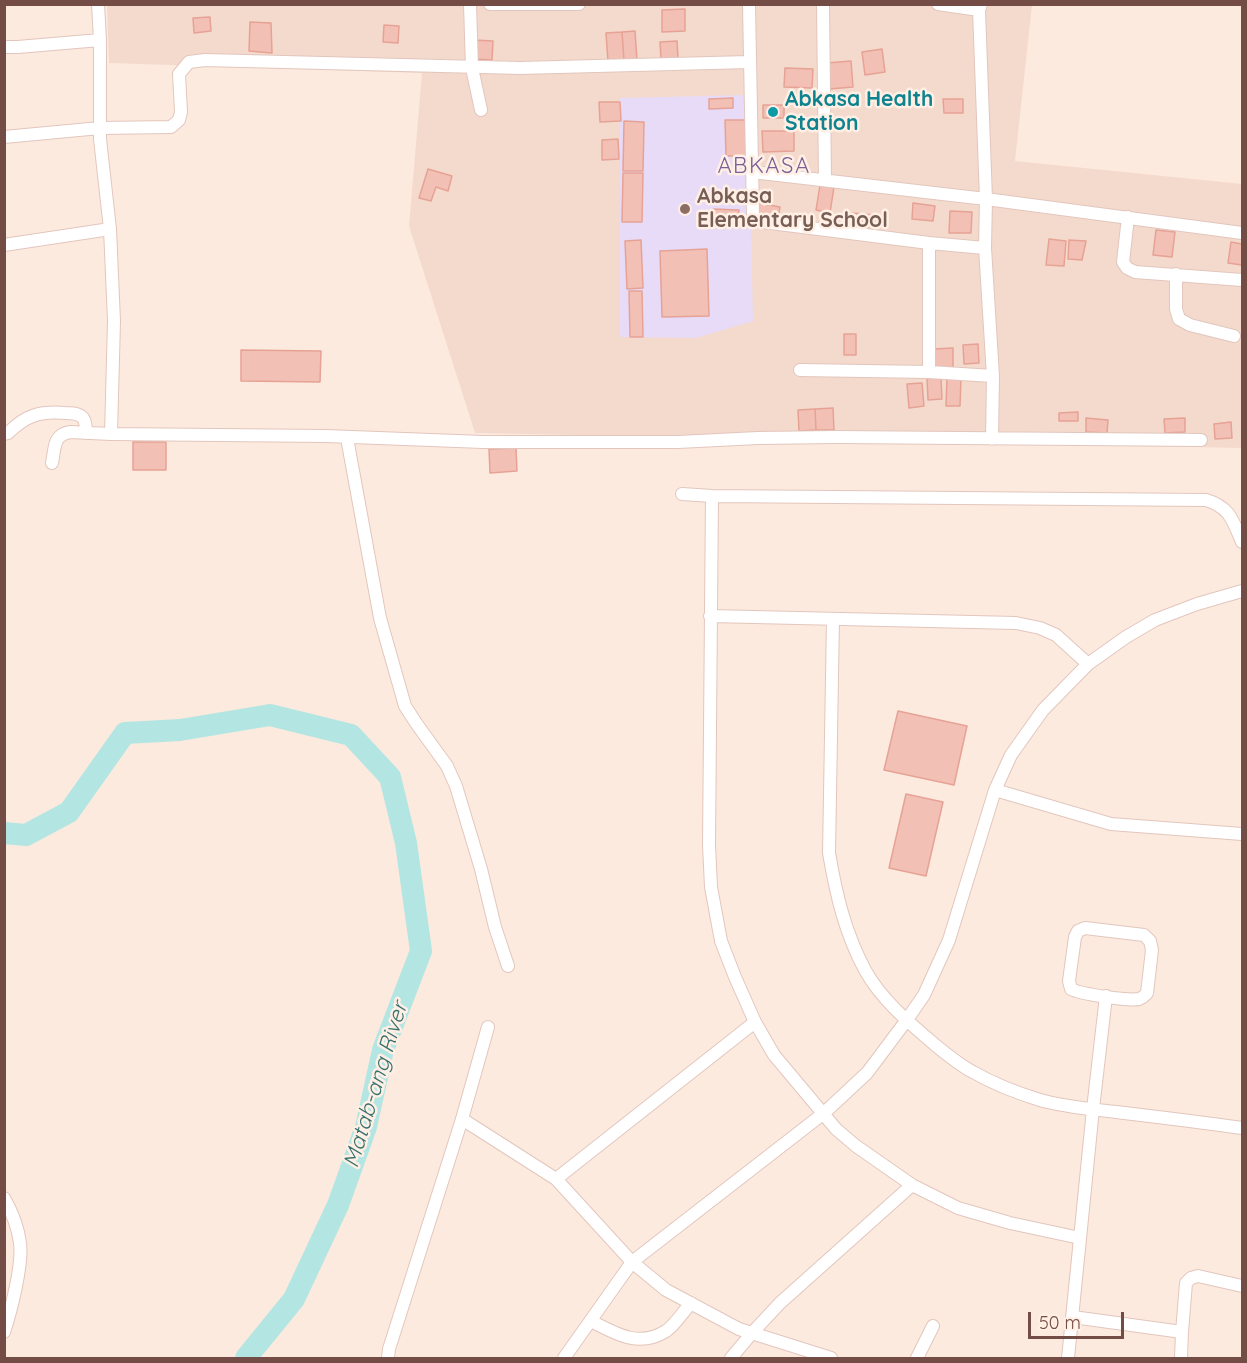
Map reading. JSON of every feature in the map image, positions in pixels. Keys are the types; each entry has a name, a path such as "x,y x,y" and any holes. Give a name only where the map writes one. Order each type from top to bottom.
{"street":[{"path":"98,4 101,154 110,230 114,321 111,434"},
{"path":"471,4 472,68 481,110"},
{"path":"490,4 514,6 579,4"},
{"path":"749,4 753,217 755,221 985,248"},
{"path":"823,4 825,180"},
{"path":"938,4 980,7 986,199 985,248 993,376 992,439"},
{"path":"4,47 100,40"},
{"path":"4,137 100,128 171,127 179,120 181,112 179,74 189,62 205,60 472,68 749,62"},
{"path":"752,172 986,199 1242,233"},
{"path":"1128,217 1123,262 1127,268 1135,272 1242,279"},
{"path":"4,245 110,230"},
{"path":"929,243 929,372"},
{"path":"1176,274 1176,309 1179,319 1190,325 1234,336"},
{"path":"800,370 929,372 993,376"},
{"path":"4,434 37,413 56,412 79,414 83,418 86,433"},
{"path":"52,463 56,440 63,433 70,432 483,442 678,442 837,437 1201,440"},
{"path":"347,438 380,618 405,706 447,766 456,786 508,966"},
{"path":"682,494 1206,500 1219,503 1231,517 1242,542"},
{"path":"712,496 709,845 711,887 721,941 755,1022 774,1055 836,1129 856,1146 912,1185 958,1208 1010,1223 1080,1238"},
{"path":"1236,528 1242,516"},
{"path":"564,1359 632,1262 824,1113 867,1073 906,1021 924,995 949,940 995,790 1011,755 1043,710 1088,664 1126,637 1155,620 1197,604 1242,591"},
{"path":"711,616 1016,623 1040,628 1056,635 1088,664"},
{"path":"833,619 829,853 835,889 854,948 866,971 888,1002 906,1021 950,1057 970,1071 996,1084 1041,1100 1242,1128"},
{"path":"995,790 1111,824 1242,834"},
{"path":"1085,928 1143,935 1150,941 1152,950 1147,993 1143,998 1136,999 1106,996 1071,989 1069,981 1075,937 1078,931 1085,928"},
{"path":"1068,1359 1106,996"},
{"path":"556,1179 755,1022"},
{"path":"388,1359 389,1349 462,1119 488,1027"},
{"path":"462,1119 556,1179 632,1262 666,1290 739,1329 831,1359"},
{"path":"731,1359 780,1303 912,1185"},
{"path":"4,1198 17,1227 20,1245 19,1263 4,1332"},
{"path":"1181,1359 1186,1283 1198,1276 1242,1286"},
{"path":"591,1321 630,1339 650,1339 668,1331 691,1303"},
{"path":"1073,1317 1182,1332"},
{"path":"917,1359 933,1326"}],"shaded area":[{"path":"107,5 1032,5 1015,161 1242,184 1242,448 475,433 409,226 422,73 109,63"},
{"name":"Abkasa Elementary School","path":"748,95 753,321 696,338 620,337 620,98"}],"building":[{"path":"685,9 685,31 662,32 662,10"},
{"path":"210,17 211,31 194,33 193,18"},
{"path":"250,22 271,23 272,53 249,51"},
{"path":"384,25 399,26 398,43 383,42"},
{"path":"635,31 637,60 624,61 622,32"},
{"path":"622,32 624,61 608,62 606,33"},
{"path":"474,40 493,41 492,60 472,59"},
{"path":"677,41 678,58 661,59 660,42"},
{"path":"882,49 885,72 865,75 862,52"},
{"path":"851,61 853,87 829,89 827,63"},
{"path":"785,68 813,69 812,88 784,87"},
{"path":"733,98 733,108 709,109 709,99"},
{"path":"943,99 963,99 963,113 944,113"},
{"path":"599,102 620,102 621,121 600,122"},
{"name":"Abkasa Health Station","path":"763,105 784,105 784,118 763,118"},
{"path":"725,120 746,120 746,156 726,156"},
{"path":"624,121 644,122 643,171 623,171"},
{"path":"762,131 794,131 794,151 763,152"},
{"path":"618,139 619,159 602,160 602,140"},
{"path":"428,169 452,176 448,191 436,187 431,201 419,198"},
{"path":"623,173 643,173 642,222 622,222"},
{"path":"820,185 834,187 830,213 816,210"},
{"path":"757,203 780,207 778,220 755,216"},
{"path":"913,203 935,206 933,221 912,219"},
{"path":"713,209 739,210 738,225 712,224"},
{"path":"950,211 972,212 971,233 949,233"},
{"path":"852,213 875,215 873,232 852,230"},
{"path":"1156,230 1175,232 1172,257 1153,255"},
{"path":"1049,239 1066,241 1064,266 1046,265"},
{"path":"641,240 643,288 627,289 625,241"},
{"path":"1069,240 1086,241 1082,260 1068,259"},
{"path":"1231,242 1242,244 1242,265 1228,263"},
{"path":"707,249 709,316 662,317 660,251"},
{"path":"629,291 642,291 643,337 630,337"},
{"path":"844,334 856,334 856,355 844,355"},
{"path":"978,344 979,363 964,364 963,345"},
{"path":"953,348 953,368 933,368 933,349"},
{"path":"241,350 321,351 320,382 241,381"},
{"path":"947,377 961,378 960,406 946,406"},
{"path":"927,378 941,378 942,399 928,400"},
{"path":"922,383 924,406 909,408 907,384"},
{"path":"833,408 834,430 816,430 815,409"},
{"path":"815,409 816,430 799,431 798,410"},
{"path":"1078,412 1078,421 1059,421 1059,413"},
{"path":"1086,418 1108,420 1107,433 1086,432"},
{"path":"1185,418 1185,432 1165,433 1164,419"},
{"path":"1231,422 1232,438 1215,439 1214,424"},
{"path":"133,442 166,442 166,470 133,470"},
{"path":"516,448 517,471 490,473 489,449"},
{"path":"898,711 967,726 954,785 884,770"},
{"path":"906,794 943,802 926,876 889,868"}],"waterway":[{"name":"Matab-ang River","path":"4,833 26,835 69,812 125,733 180,730 270,715 351,735 390,777 406,843 421,951 383,1050 366,1127 338,1205 294,1299 246,1358"}],"place":[{"name":"Abkasa Health Station","path":"773,112"},
{"name":"Abkasa Elementary School","path":"685,209"}],"district":[{"name":"ABKASA","path":"764,166"}]}
